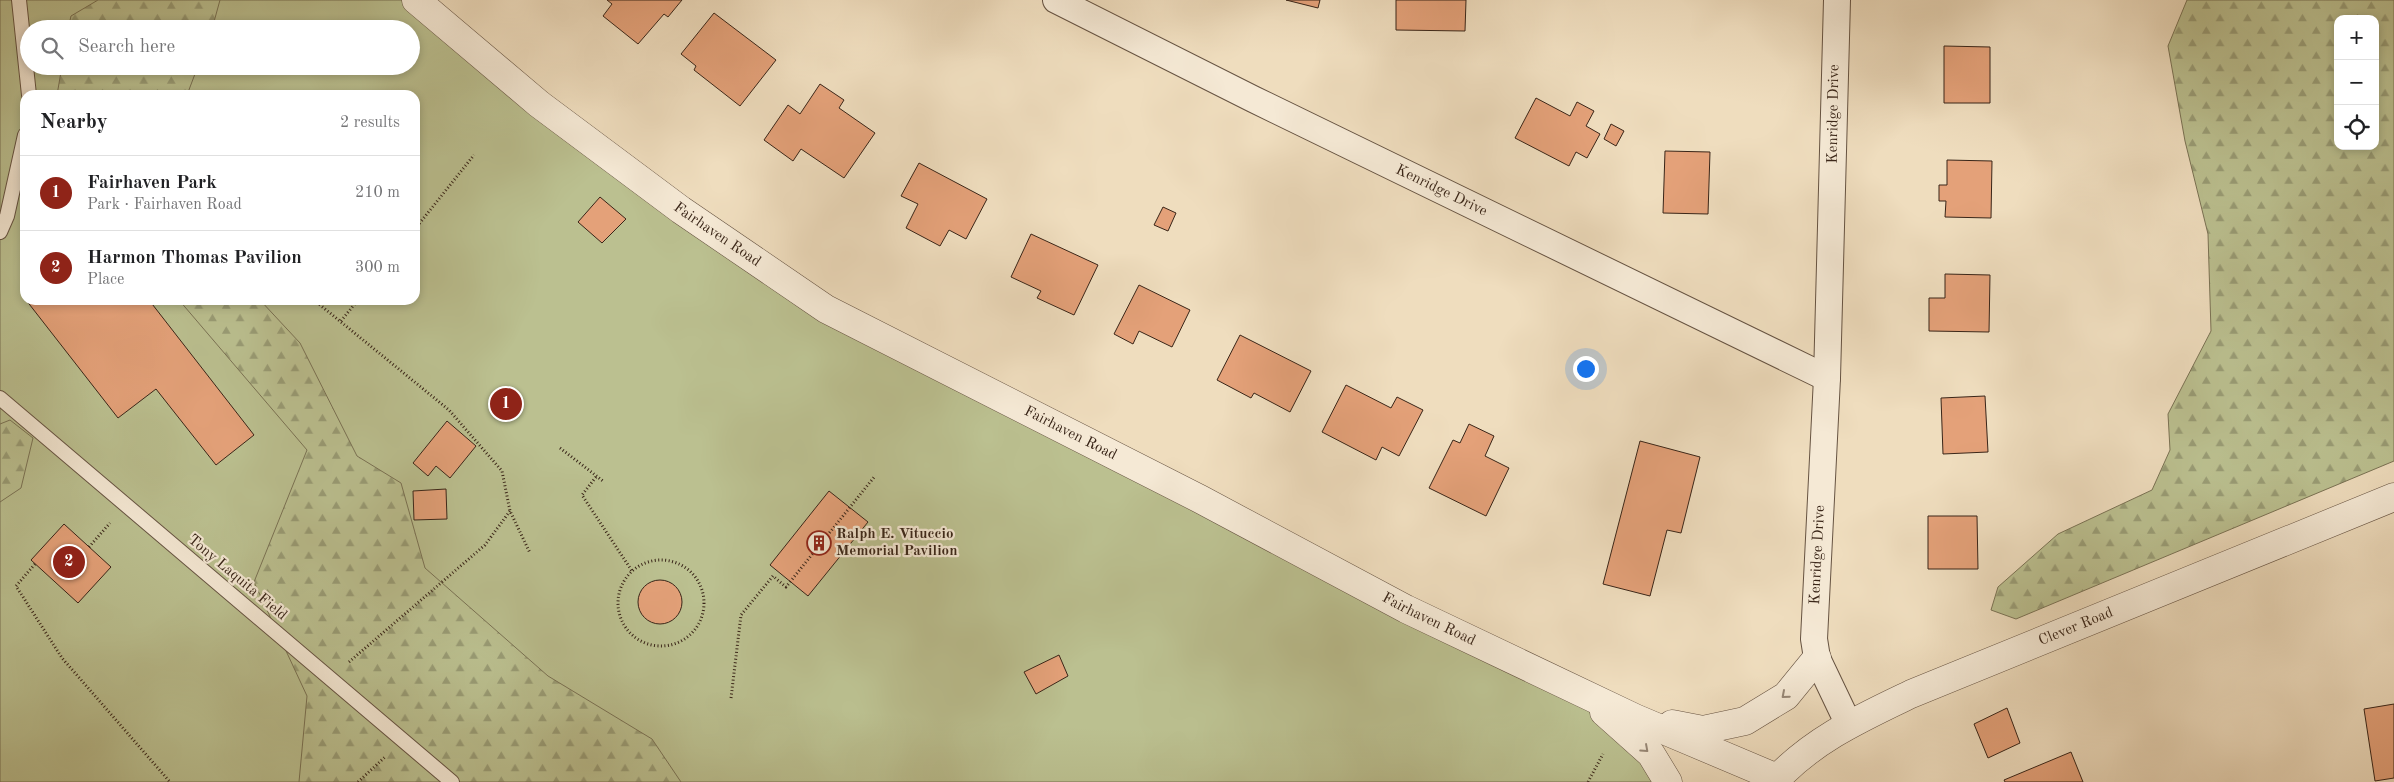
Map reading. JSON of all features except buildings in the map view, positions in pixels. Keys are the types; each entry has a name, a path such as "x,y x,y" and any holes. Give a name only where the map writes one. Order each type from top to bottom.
{"street":[{"name":"Fairhaven Road","path":"416,0 539,104 681,210 826,309 1200,499 1406,609 1635,718 1779,781"},
{"name":"Kenridge Drive","path":"1056,0 1210,78 1827,378"},
{"name":"Kenridge Drive","path":"1837,0 1827,378 1814,639 1817,658 1848,723"},
{"name":"Clever Road","path":"1779,781 1810,749 1848,723 1911,694 2394,497"},
{"path":"1635,718 1703,730 1744,721 1786,696 1817,658"},
{"path":"1582,693 1651,754 1668,782"}],"lane":[{"path":"19,0 21,20"},
{"path":"27,75 28,90"},
{"path":"0,232 7,216 20,158"},
{"name":"Tony Laquita Field","path":"0,398 452,782"}],"path":[{"path":"420,223 474,155"},
{"path":"320,305 449,410 502,471 510,511 530,553"},
{"path":"341,322 354,305"},
{"path":"560,448 603,481"},
{"path":"731,698 741,615 773,576 786,587 875,476"},
{"path":"596,477 582,495 632,571"},
{"path":"89,547 126,505"},
{"path":"330,678 485,545 510,511"},
{"path":"657,560 671,560 684,566 694,574 701,587 704,601 697,627 687,637 674,644 660,646 645,643 633,636 624,624 618,610 618,596 623,582 632,571 644,563 657,560"},
{"path":"35,564 16,586 62,658 170,782"},
{"path":"1588,782 1605,749"},
{"path":"358,782 366,776"}],"green space":[{"path":"0,0 416,0 826,309 1582,693 1668,782 0,782"},
{"path":"98,0 220,0 214,20 70,20 71,16"},
{"path":"2187,0 2394,0 2394,461 2016,619 1991,610 1998,587 2058,534 2152,490 2170,450 2168,414 2211,331 2208,234 2185,141 2168,46"},
{"path":"60,75 195,75 189,90 58,90"},
{"path":"183,305 265,305 300,343 357,456 401,483 425,568 548,676 652,739 681,782 299,782 307,696 254,582 307,450"},
{"path":"10,420 33,438 21,488 0,502 0,424"}],"place":[{"name":"Fairhaven Park","path":"506,404"},
{"name":"Ralph E. Vituccio Memorial Pavilion","path":"819,543"},
{"name":"Harmon Thomas Pavilion","path":"69,562"}]}
